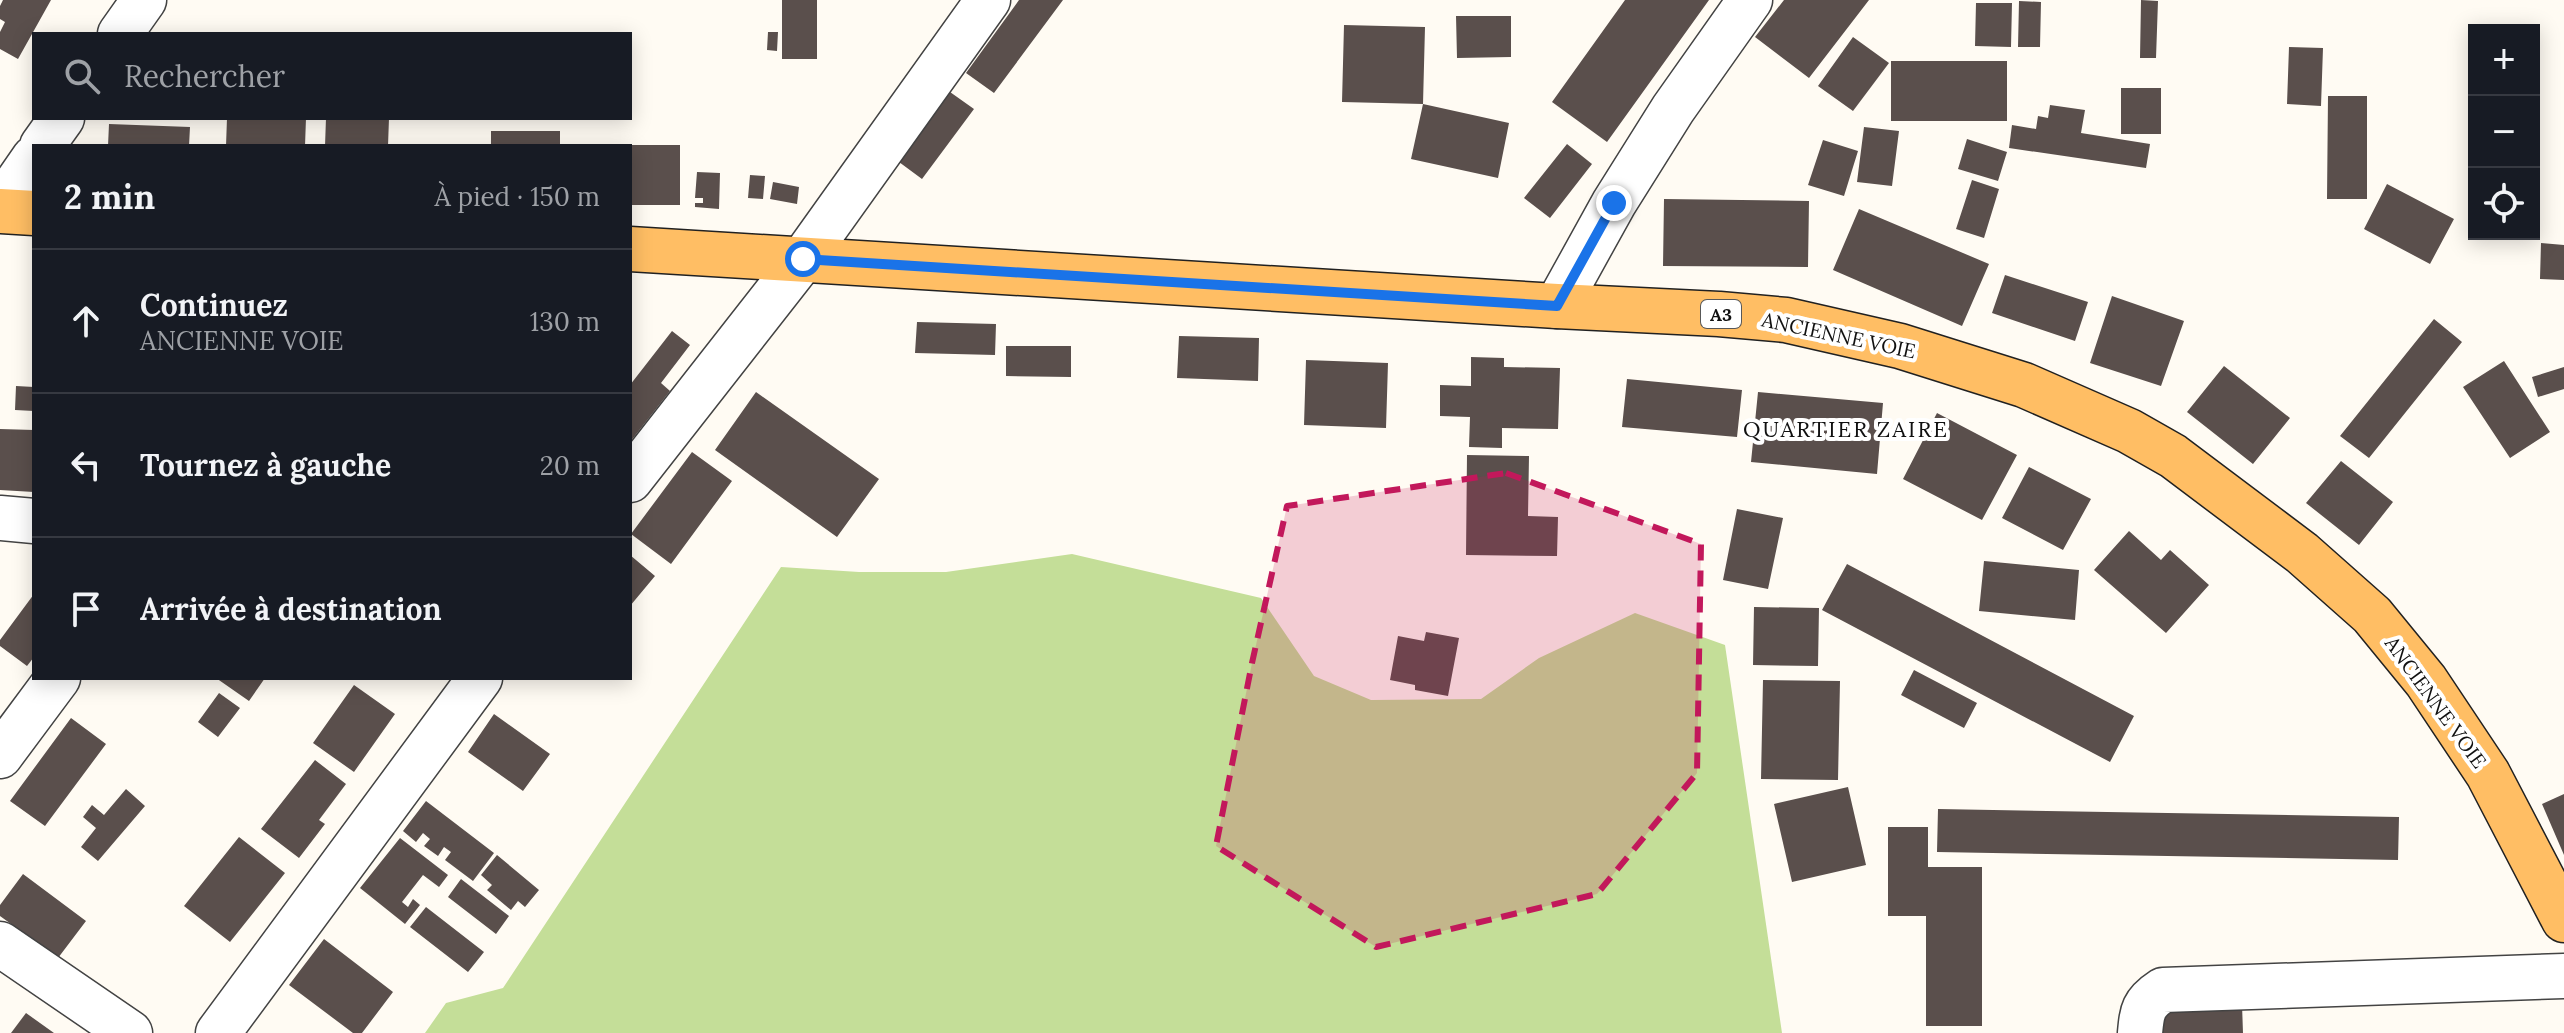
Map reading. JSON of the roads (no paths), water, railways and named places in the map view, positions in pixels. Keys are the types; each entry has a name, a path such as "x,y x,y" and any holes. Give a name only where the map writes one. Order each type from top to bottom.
{"main road":[{"path":"0,209 32,213"},
{"name":"ANCIENNE VOIE","path":"632,249 1746,316 1786,320 1845,333 2024,385 2129,431 2173,456 2302,553 2372,615 2426,681 2488,774 2564,920"}],"street":[{"path":"121,32 144,0"},
{"path":"632,477 803,259 988,0"},
{"path":"1557,306 1614,203 1664,122 1750,0"},
{"path":"43,144 61,120"},
{"path":"0,209 32,161"},
{"path":"0,518 32,521"},
{"path":"0,756 57,680"},
{"path":"218,1033 479,680"},
{"path":"0,944 130,1033"},
{"path":"2140,1033 2142,1011 2151,998 2163,990 2564,976"}],"district":[{"name":"QUARTIER ZAIRE","path":"1846,429"}]}
